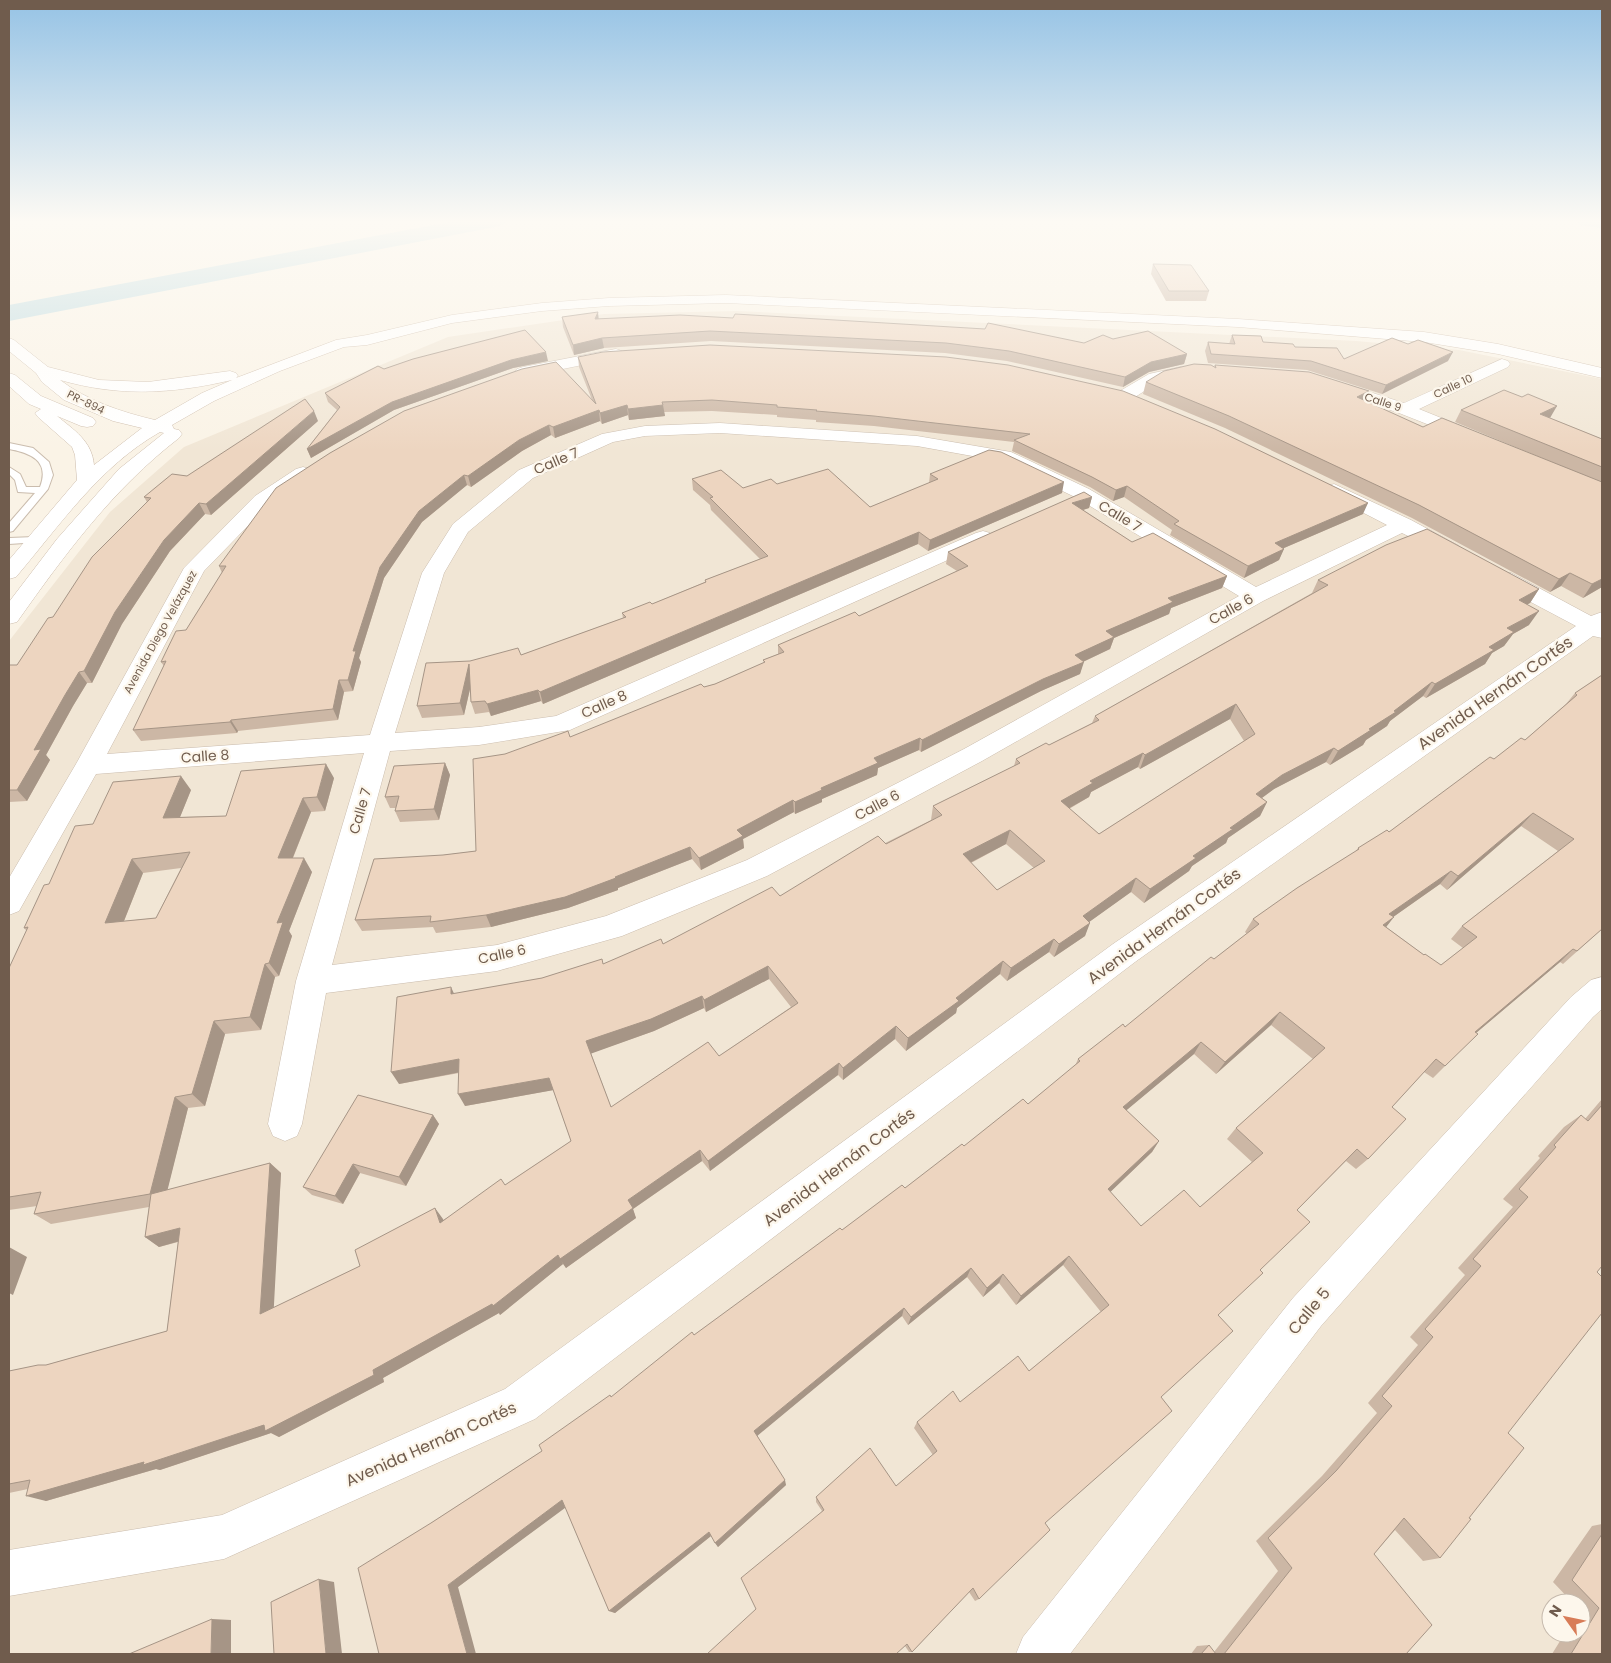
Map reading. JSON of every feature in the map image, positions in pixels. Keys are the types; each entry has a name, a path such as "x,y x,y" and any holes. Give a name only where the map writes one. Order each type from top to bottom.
{"street":[{"path":"9,573 86,481 160,433 208,397 293,360 341,343 366,340 452,319 542,307 609,302 754,300 1238,322 1424,337 1498,349 1602,372"},
{"path":"9,617 80,524 160,433 271,380 351,349 366,340"},
{"name":"PR-894","path":"9,343 42,370 48,379 77,399 160,433"},
{"path":"502,380 520,373 604,355 633,353"},
{"path":"42,370 100,385 147,386 220,378 293,360"},
{"name":"Calle 10","path":"1405,409 1502,364"},
{"path":"1125,396 1155,377 1190,370 1200,370"},
{"name":"PR-894","path":"9,378 34,400 89,423 160,433"},
{"name":"Calle 9","path":"1316,380 1405,409 1486,443"},
{"path":"34,400 41,411 80,445 84,455 86,481"},
{"name":"Calle 7","path":"285,1124 312,981 380,742 433,573 460,528 526,474 608,438 645,431 720,428 917,441 1005,456 1082,493 1255,596"},
{"name":"Avenida Diego Velázquez","path":"9,903 88,765 194,568 262,500 319,463"},
{"path":"1315,481 1404,524 1472,561"},
{"path":"1054,505 1082,493"},
{"name":"Calle 6","path":"312,981 497,958 612,927 748,872 973,755 1255,596 1404,524"},
{"name":"Calle 8","path":"88,765 479,736 561,724 999,530"},
{"path":"1489,570 1599,625"},
{"name":"Avenida Hernán Cortés","path":"9,1573 224,1537 520,1404 1124,953 1599,625"},
{"name":"Calle 5","path":"1040,1654 1307,1312 1596,1006"}],"lane":[{"path":"9,446 30,450 46,464 48,475 42,490 9,529"},
{"path":"9,470 17,474 21,483 21,490"},
{"path":"9,486 21,490 42,490"},
{"path":"9,541 35,540"}],"shaded area":[{"path":"738,311 1356,341 1459,350 1602,379 1602,1654 9,1654 9,641 110,512 184,447 448,337 604,314"}],"building":[{"path":"598,312 595,319 680,315 733,318 735,314 985,329 988,323 1084,343 1103,335 1113,339 1148,331 1187,354 1151,362 1125,377 1009,351 946,343 710,331 602,338 573,345 562,317"},
{"path":"525,330 546,352 511,360 392,402 307,449 340,407 325,393 378,366 384,369 413,359"},
{"path":"1232,335 1261,336 1263,342 1293,344 1295,347 1337,348 1344,359 1392,338 1408,344 1418,340 1453,352 1386,385 1311,361 1211,354 1208,342 1235,344"},
{"path":"710,345 946,357 1008,365 1123,391 1215,429 1368,503 1275,543 1284,549 1248,566 1174,524 1179,521 1127,486 1116,490 1014,440 1030,434 777,407 777,405 712,400 662,402 663,405 628,409 627,405 600,413 599,410 553,427 549,425 519,440 468,476 464,475 419,511 380,567 353,651 356,651 348,680 339,680 333,709 231,720 230,722 133,730 166,661 161,662 176,631 186,630 226,566 219,566 276,488 330,453 404,411 522,369 556,362 596,404 578,357 603,352"},
{"path":"1194,364 1211,365 1216,368 1215,365 1309,372 1369,391 1357,397 1423,427 1442,418 1602,482 1602,579 1592,584 1570,573 1559,579 1419,505 1229,416 1146,382 1164,371"},
{"path":"1504,390 1522,397 1528,394 1557,406 1540,414 1602,439 1602,467 1461,410"},
{"path":"305,399 314,411 206,504 199,503 164,540 115,612 84,671 79,672 65,695 34,750 41,749 17,790 9,790 9,665 17,665 48,618 53,617 92,557 151,498 144,497 172,474 187,476"},
{"path":"989,450 1001,452 1064,482 930,540 919,532 540,692 538,690 487,704 485,701 471,702 469,664 460,703 417,706 426,663 470,661 518,648 521,655 626,617 622,613 650,602 652,604 706,582 705,580 768,556 710,498 713,497 692,479 721,470 743,488 771,479 777,484 828,469 870,507 938,479 930,474"},
{"path":"1084,492 1092,497 1072,503 1132,542 1153,533 1227,576 1168,598 1173,602 1106,631 1114,637 1075,655 1084,662 1043,679 922,740 920,738 874,758 878,763 821,788 822,790 795,802 793,800 737,830 743,836 699,858 690,847 565,897 486,915 430,922 431,916 355,920 374,859 476,851 473,759 505,754 568,731 570,737 701,684 704,687 715,684 765,662 763,660 784,652 778,645 855,612 859,616 968,566 948,552"},
{"path":"1427,529 1539,589 1519,600 1539,611 1507,628 1514,632 1489,647 1494,650 1435,684 1432,682 1394,711 1396,712 1369,729 1371,730 1338,751 1334,748 1282,775 1256,794 1267,802 1230,828 1233,829 1193,856 1196,858 1150,889 1136,878 1083,916 1090,923 1059,944 1054,939 1011,968 1003,961 956,998 959,1001 908,1038 896,1026 843,1068 839,1063 708,1161 700,1150 628,1200 633,1208 560,1259 558,1255 493,1306 492,1304 373,1370 374,1375 265,1431 264,1425 143,1465 144,1462 26,1496 30,1480 9,1484 9,1371 46,1365 167,1331 180,1228 145,1237 151,1194 270,1163 260,1314 360,1266 355,1250 435,1208 440,1223 501,1179 505,1185 571,1141 549,1078 458,1094 459,1059 391,1072 397,997 451,987 451,994 542,978 602,959 603,964 661,939 663,944 772,887 780,896 878,836 886,844 942,815 933,806 1020,763 1016,759 1046,743 1049,745 1099,720 1095,716 1328,585 1318,580 1386,545","holes":["1236,704 1255,734 1099,834 1061,801 1093,783 1090,781 1143,753 1145,755","1010,830 1045,861 997,890 963,854","768,966 798,1003 719,1056 708,1042 611,1107 586,1041 651,1019 702,996 704,1000"]},
{"path":"1602,675 1602,929 1577,951 1573,949 1475,1032 1478,1034 1445,1066 1436,1059 1392,1107 1406,1119 1368,1159 1357,1149 1297,1210 1310,1222 1260,1270 1263,1273 1218,1315 1233,1331 1161,1397 1172,1411 1045,1523 1050,1530 979,1599 973,1588 912,1652 907,1644 896,1654 707,1654 756,1609 741,1578 824,1510 816,1497 870,1448 896,1486 937,1451 917,1422 953,1391 960,1402 1018,1356 1029,1371 1109,1305 1069,1256 1021,1296 1003,1274 987,1288 971,1268 911,1317 904,1308 754,1431 785,1480 715,1543 709,1532 609,1611 562,1500 448,1585 467,1654 379,1654 358,1568 542,1451 539,1445 610,1395 611,1397 692,1332 694,1335 902,1185 905,1188 962,1144 964,1146 1023,1099 1028,1104 1080,1061 1078,1059 1123,1024 1125,1027 1211,957 1214,959 1259,924 1253,919 1358,848 1387,830 1389,832 1490,757 1494,759 1521,738 1525,740 1577,695 1575,693","holes":["1533,813 1574,839 1462,926 1477,937 1441,965 1383,925 1394,917 1389,914 1451,871 1458,876","1280,1012 1325,1048 1236,1128 1263,1153 1200,1207 1184,1190 1141,1226 1108,1189 1159,1141 1123,1107 1201,1042 1225,1062"]},
{"path":"445,763 434,809 395,811 399,796 385,797 394,766"},
{"path":"326,764 317,797 303,798 278,858 304,858 277,923 283,922 269,963 265,964 250,1017 214,1021 192,1094 175,1097 150,1194 34,1214 41,1192 9,1197 9,968 28,927 24,928 44,885 49,884 75,826 93,824 113,782 181,776 163,818 226,816 241,771","holes":["190,852 156,918 105,923 132,859"]},
{"path":"358,1095 433,1115 399,1177 353,1164 335,1196 303,1187"},
{"path":"1602,1105 1602,1266 1597,1272 1602,1277 1602,1313 1508,1433 1524,1448 1440,1558 1404,1518 1374,1554 1432,1625 1406,1654 1224,1654 1292,1568 1268,1538 1336,1471 1392,1406 1382,1396 1433,1337 1425,1329 1481,1266 1473,1259 1528,1197 1519,1189 1581,1115 1588,1121"},
{"path":"1602,1534 1602,1654 1571,1654 1578,1643 1591,1643 1591,1621 1599,1608 1591,1600 1591,1593 1585,1593 1572,1580"},
{"path":"319,1579 326,1654 274,1654 271,1602"},
{"path":"212,1619 211,1654 129,1654"},
{"path":"1209,1645 1216,1654 1201,1654"}],"waterway":[{"path":"9,313 89,298"}]}
